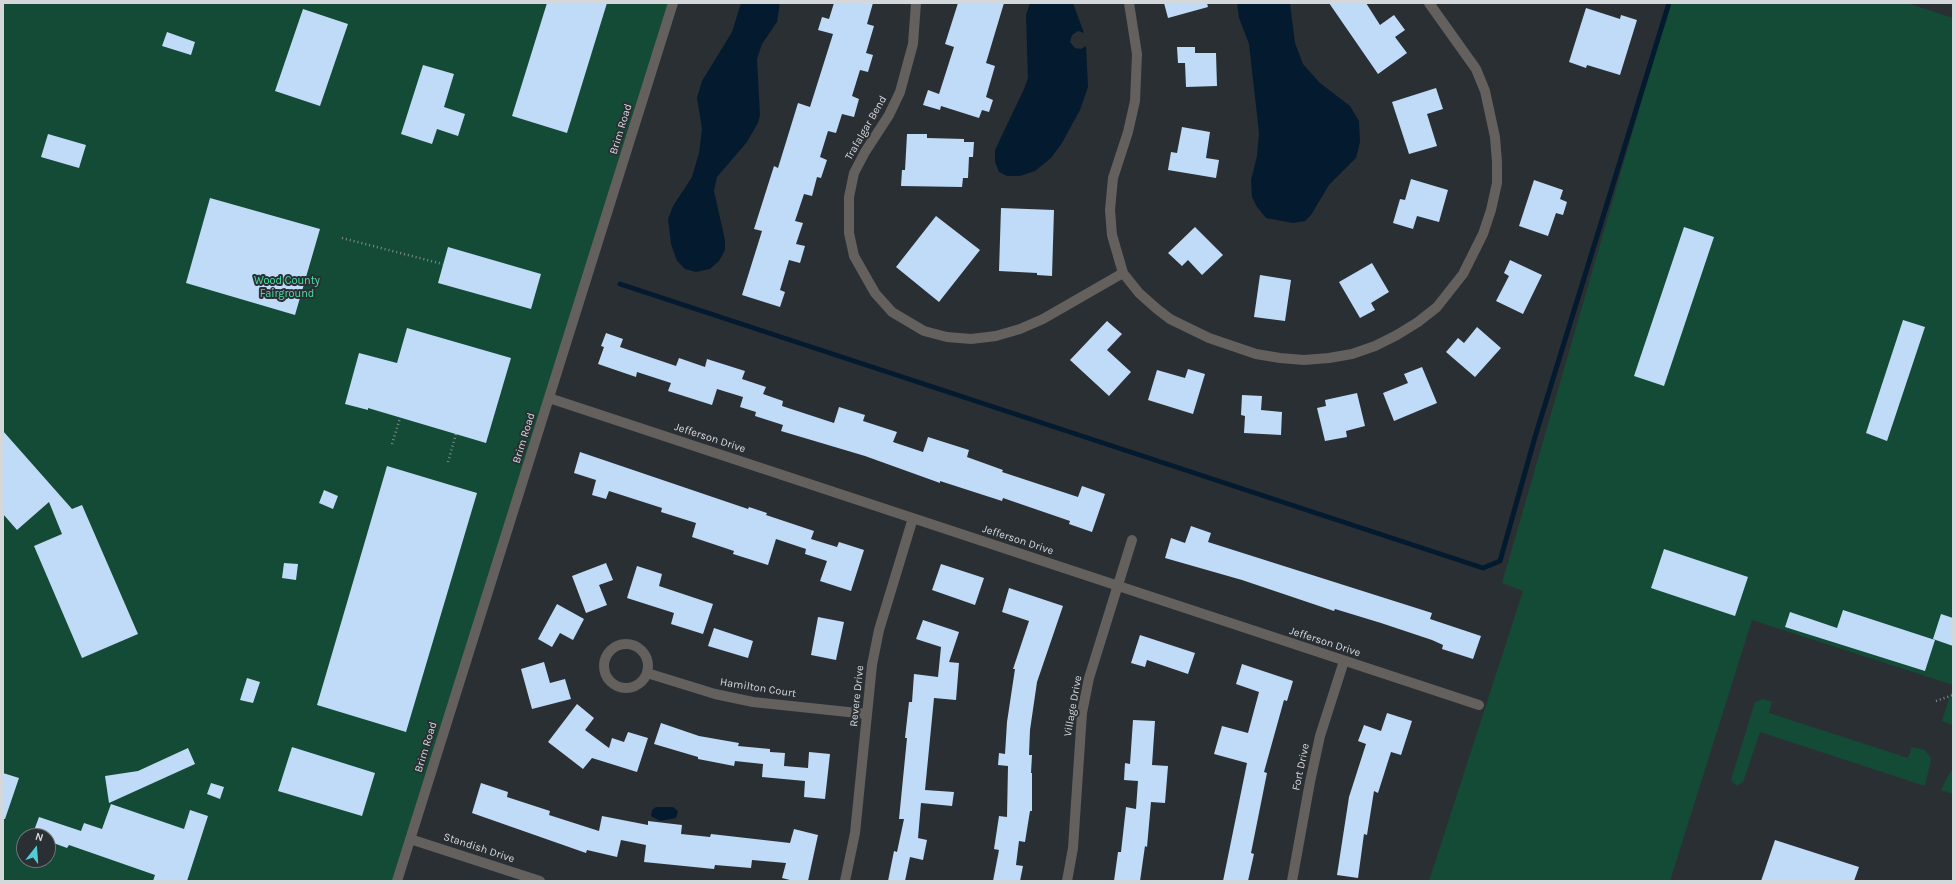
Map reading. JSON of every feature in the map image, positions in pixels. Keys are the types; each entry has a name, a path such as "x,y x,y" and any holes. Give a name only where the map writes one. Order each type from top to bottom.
{"street":[{"name":"Brim Road","path":"397,881 673,3"},
{"name":"Trafalgar Bend","path":"916,3 913,44 902,86 889,115 865,152 854,173 849,197 848,232 854,256 875,293 892,312 924,331 947,337 971,339 996,336 1020,330 1042,319 1123,272"},
{"path":"1129,3 1137,54 1135,102 1128,132 1113,178 1110,210 1112,234 1123,272 1138,293 1170,319 1209,338 1232,347 1280,358 1304,360 1328,358 1364,350 1397,335 1437,307 1463,274 1483,234 1492,210 1497,183 1497,162 1491,114 1485,91 1476,69 1429,3"},
{"name":"Jefferson Drive","path":"549,398 1478,705"},
{"name":"Revere Drive","path":"845,881 855,833 872,665 879,630 913,518"},
{"name":"Village Drive","path":"1067,881 1073,848 1082,713 1089,678 1132,540"},
{"path":"622,644 629,644 643,651 647,658 647,673 639,684 633,687 619,687 613,684 605,672 605,659 614,647 622,644"},
{"name":"Fort Drive","path":"1292,881 1320,736 1344,661"},
{"name":"Hamilton Court","path":"647,673 715,694 753,702 867,714"},
{"name":"Standish Drive","path":"410,839 540,881"}],"path":[{"path":"342,238 443,264"},
{"path":"392,444 400,418"},
{"path":"448,462 456,434"},
{"path":"1936,701 1953,695"}],"green space":[{"name":"Wood County Fairground","path":"3,3 673,3 397,881 3,881"},
{"path":"1670,3 1907,3 1953,18 1953,685 1752,620 1670,881 1429,881 1523,591 1502,583"},
{"path":"1953,686 1953,725 1942,721"},
{"path":"1763,699 1772,702 1769,713 1908,758 1912,747 1925,750 1931,759 1925,786 1760,732 1743,782 1737,786 1731,780 1755,702"},
{"path":"1953,769 1953,794 1941,790"}],"water":[{"path":"741,3 780,3 777,22 762,44 757,59 760,115 758,123 747,142 717,177 714,191 725,240 725,250 719,261 710,269 696,272 685,269 677,261 671,244 668,219 673,206 692,177 699,153 702,129 697,98 702,81 732,32"},
{"path":"1030,3 1073,3 1084,33 1078,31 1072,35 1070,42 1075,48 1081,49 1086,46 1088,87 1080,110 1062,143 1051,158 1035,171 1020,176 1007,176 999,172 995,162 995,150 1028,78 1026,15"},
{"path":"1237,3 1290,3 1295,43 1303,64 1320,83 1350,106 1359,121 1360,142 1356,158 1329,185 1311,215 1305,221 1293,223 1266,218 1257,207 1252,197 1251,180 1257,156 1259,133 1249,44 1239,18"},
{"path":"656,807 673,807 678,811 676,818 660,821 651,816 652,810"}],"building":[{"path":"547,3 607,3 567,133 512,116"},
{"path":"834,3 873,3 867,24 874,26 866,53 873,55 868,72 860,70 852,96 859,99 854,117 842,114 836,133 828,131 820,157 827,160 821,178 817,177 812,196 804,194 795,221 803,223 796,244 805,246 800,263 789,260 780,290 785,292 780,307 742,295 762,231 754,229 774,166 778,168 798,103 810,107 833,34 818,30 822,17 829,19"},
{"path":"958,3 1004,3 986,63 995,66 986,97 993,100 989,112 982,110 979,118 941,106 940,110 923,105 928,90 939,94 954,47 945,44"},
{"path":"1164,3 1207,3 1208,7 1168,18"},
{"path":"1329,3 1366,3 1380,25 1394,15 1405,30 1395,37 1407,53 1378,74"},
{"path":"1586,8 1620,19 1621,15 1637,20 1620,75 1587,65 1586,68 1569,62"},
{"path":"303,9 348,24 320,106 275,91"},
{"path":"167,32 195,42 191,55 162,46"},
{"path":"1177,47 1195,47 1195,53 1216,53 1217,86 1186,87 1185,63 1178,63"},
{"path":"423,65 454,74 444,107 465,114 458,136 437,129 432,144 401,134"},
{"path":"1436,88 1443,109 1427,114 1437,146 1409,154 1392,102"},
{"path":"1182,127 1210,132 1206,158 1219,160 1216,178 1168,170 1171,152 1177,153"},
{"path":"48,134 86,145 79,168 41,157"},
{"path":"907,134 927,134 927,138 964,139 964,142 974,142 973,157 969,157 968,178 963,178 962,187 901,186 902,170 905,170"},
{"path":"1411,179 1448,190 1439,222 1417,216 1413,229 1393,223 1400,199 1405,200"},
{"path":"1534,180 1563,190 1560,199 1567,202 1563,215 1556,213 1548,236 1519,226"},
{"path":"210,198 320,229 295,315 186,283"},
{"path":"1001,208 1054,210 1052,276 1037,275 1037,273 999,271"},
{"path":"936,216 980,250 939,302 896,267"},
{"path":"1195,227 1223,255 1202,275 1188,260 1182,266 1168,253"},
{"path":"1684,227 1714,237 1664,386 1634,376"},
{"path":"448,247 541,274 531,309 438,283"},
{"path":"1510,260 1542,275 1523,314 1496,301 1509,276 1504,273"},
{"path":"1372,263 1389,292 1371,303 1375,310 1360,318 1339,282"},
{"path":"1260,275 1291,280 1285,321 1254,317"},
{"path":"1903,320 1925,327 1887,441 1866,433"},
{"path":"1107,321 1122,334 1107,350 1131,372 1109,396 1070,360"},
{"path":"1477,327 1501,348 1475,377 1446,352 1458,338 1464,343"},
{"path":"407,328 511,358 486,443 368,408 368,410 345,404 359,353 397,363"},
{"path":"606,333 623,339 620,347 676,366 679,358 705,367 707,359 745,371 742,379 766,387 763,394 783,401 782,406 834,423 839,407 865,415 863,421 897,432 893,442 923,452 928,437 969,450 967,457 1003,470 1002,472 1078,497 1082,486 1105,494 1092,532 1069,524 1070,521 1003,498 1002,501 940,481 940,483 865,456 781,431 783,425 755,416 756,412 740,407 743,397 717,389 712,405 668,391 671,383 637,372 636,377 598,364 604,347 601,346"},
{"path":"1422,367 1437,403 1394,421 1383,393 1408,383 1404,374"},
{"path":"1188,369 1205,374 1193,414 1148,400 1157,370 1185,378"},
{"path":"1357,393 1365,426 1346,431 1347,437 1325,441 1317,408 1326,406 1325,400"},
{"path":"1242,395 1262,396 1261,410 1282,412 1281,435 1244,433 1245,416 1241,415"},
{"path":"3,431 72,509 82,505 138,634 82,658 34,546 62,534 49,502 17,530 3,514"},
{"path":"580,452 748,509 749,507 767,513 766,515 814,531 811,539 837,547 839,542 864,550 851,591 820,581 827,561 805,554 806,549 776,539 768,565 733,554 734,551 692,537 696,523 661,512 662,508 609,491 606,499 592,495 596,480 574,473"},
{"path":"387,466 477,493 406,732 317,705"},
{"path":"324,490 338,496 333,509 319,503"},
{"path":"1191,526 1211,533 1208,542 1432,613 1430,619 1481,636 1473,659 1442,649 1443,645 1432,640 1381,623 1335,609 1334,611 1242,580 1165,558 1171,538 1185,543"},
{"path":"1664,549 1748,577 1735,616 1651,588"},
{"path":"284,563 298,564 296,580 282,578"},
{"path":"606,563 613,580 599,585 607,605 586,613 572,576"},
{"path":"941,564 984,578 975,605 932,590"},
{"path":"637,566 662,574 659,586 713,604 703,634 671,624 674,613 627,598"},
{"path":"1009,588 1063,606 1037,682 1030,730 1029,755 1032,755 1032,811 1030,811 1025,842 1019,841 1016,865 1023,866 1020,881 993,881 999,850 994,849 999,816 1007,817 1008,766 998,765 999,753 1005,754 1007,722 1015,669 1013,669 1029,621 1002,612"},
{"path":"557,604 584,619 573,640 560,633 552,647 538,639"},
{"path":"1843,610 1935,640 1925,671 1785,627 1790,612 1837,628"},
{"path":"1941,614 1953,618 1953,646 1933,639"},
{"path":"818,617 844,622 836,660 811,655"},
{"path":"923,620 959,632 949,662 959,663 956,700 934,698 925,790 954,792 952,806 921,803 918,838 927,840 923,860 910,857 905,881 888,881 894,851 897,852 904,819 899,819 907,738 905,738 909,702 912,702 914,674 938,677 941,647 916,639"},
{"path":"714,628 753,641 748,658 708,646"},
{"path":"1140,635 1195,653 1188,674 1147,660 1145,667 1131,663"},
{"path":"544,662 550,683 565,679 571,699 532,709 521,669"},
{"path":"1242,664 1293,681 1287,701 1284,700 1264,772 1267,773 1251,853 1254,854 1248,881 1223,881 1247,763 1214,754 1222,726 1248,733 1259,692 1236,684"},
{"path":"247,678 260,682 253,703 240,700"},
{"path":"577,704 594,718 585,730 609,748 612,738 624,742 628,732 648,738 637,772 592,758 583,769 548,742"},
{"path":"1387,713 1412,721 1401,755 1391,752 1378,793 1374,791 1367,835 1364,834 1358,878 1337,875 1349,797 1366,744 1358,741 1364,725 1381,731"},
{"path":"1133,720 1155,721 1152,765 1168,766 1165,803 1151,802 1147,847 1145,846 1140,881 1114,881 1118,852 1121,852 1126,807 1136,809 1138,781 1124,780 1125,763 1130,764"},
{"path":"661,723 699,736 739,743 738,746 770,749 770,752 785,753 784,766 808,768 809,752 830,754 825,799 804,797 805,781 762,777 763,764 735,761 734,766 698,759 698,757 654,744"},
{"path":"292,747 375,773 362,816 278,791"},
{"path":"188,748 195,764 109,803 105,776 138,771"},
{"path":"3,773 19,778 5,819 3,819"},
{"path":"211,783 224,787 220,799 207,794"},
{"path":"481,783 508,792 507,797 550,811 549,815 599,831 602,816 648,825 648,821 682,825 681,834 710,837 711,834 790,843 794,829 818,835 808,881 794,881 782,878 786,863 752,860 751,868 715,865 714,869 644,862 646,845 621,840 617,857 587,850 586,853 472,813"},
{"path":"111,804 184,829 190,810 208,816 187,881 153,881 155,875 69,845 67,848 56,844 56,828 35,828 39,817 81,831 84,823 102,829"},
{"path":"1775,840 1859,867 1854,881 1761,881"}],"waterway":[{"path":"620,284 1483,568 1500,561 1535,437 1669,3"}]}
